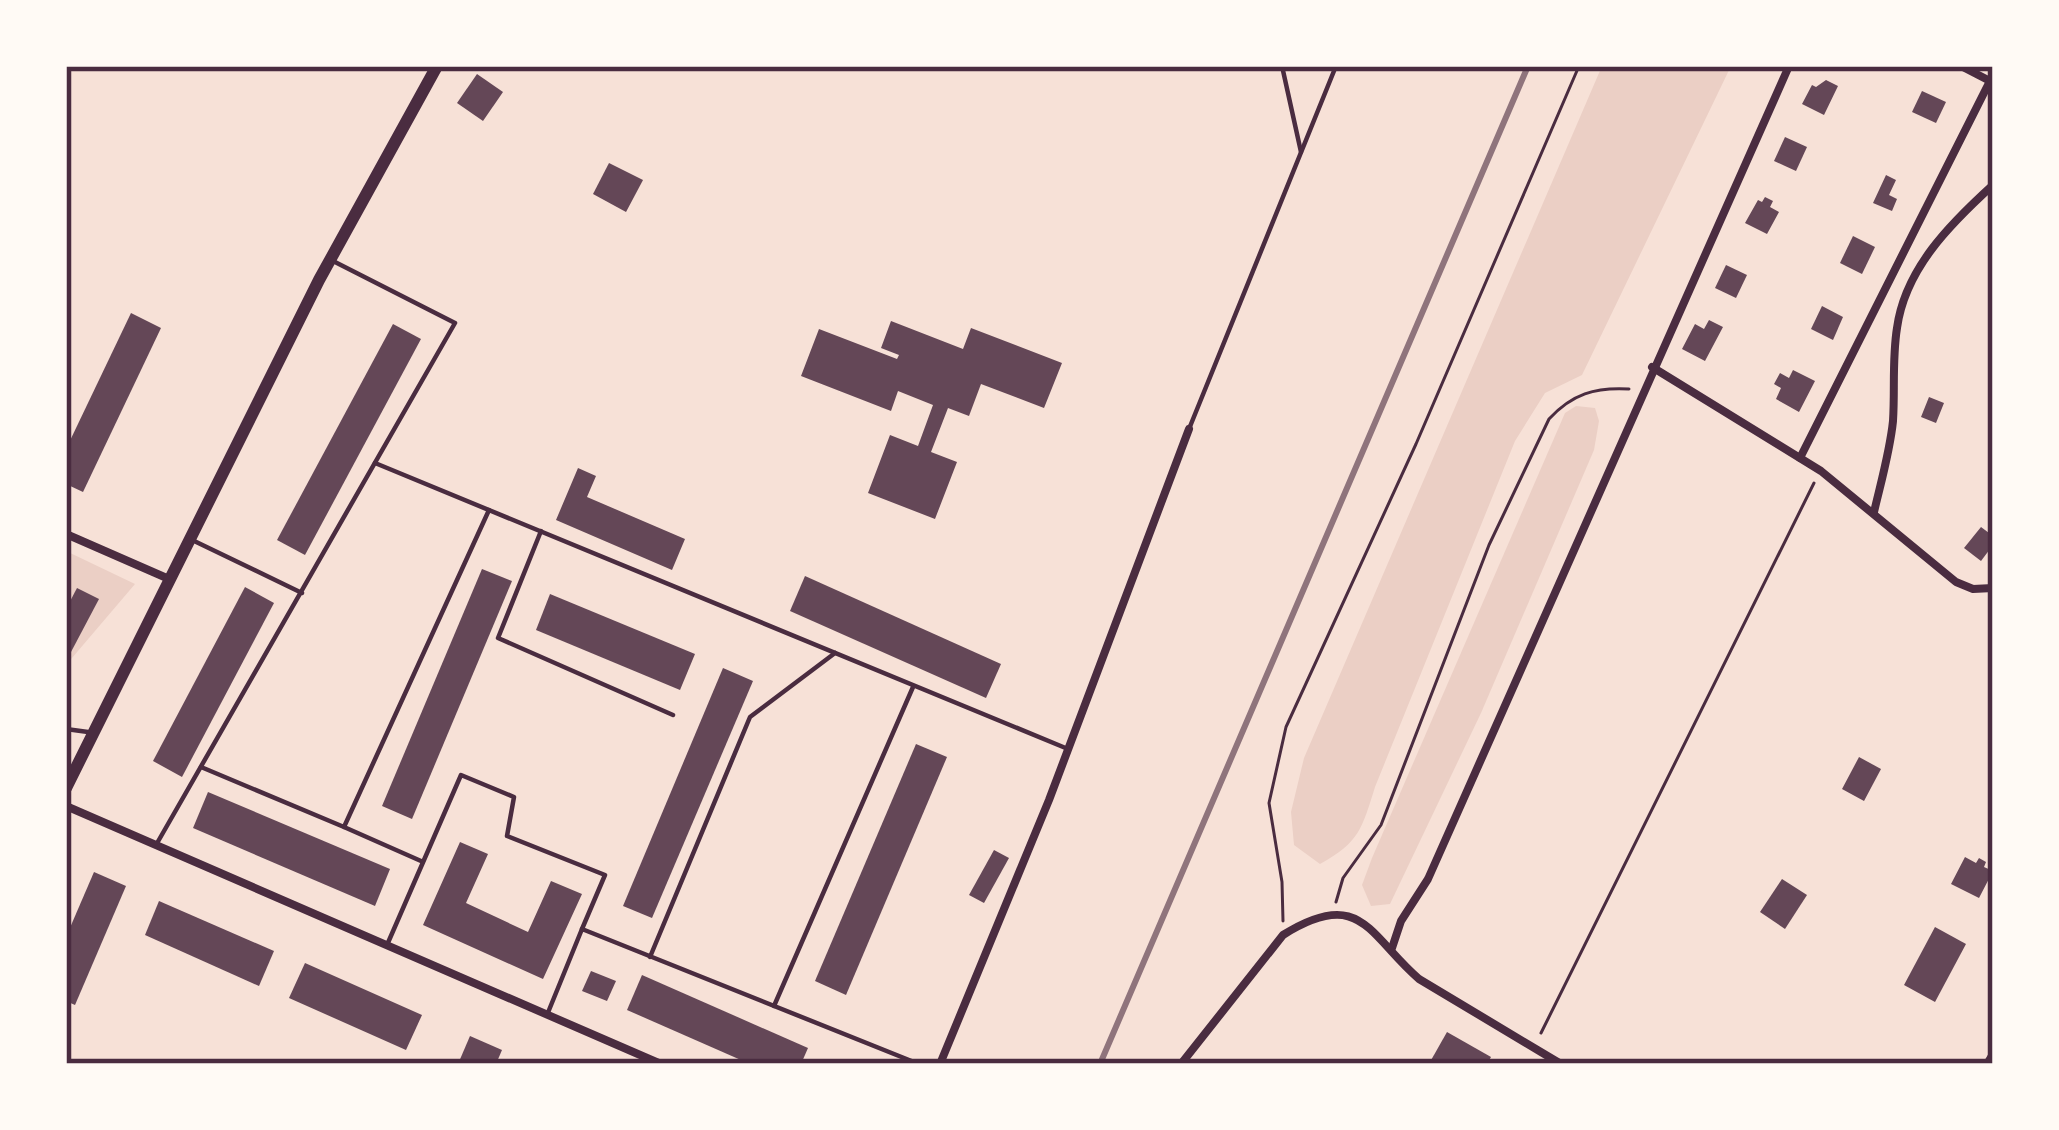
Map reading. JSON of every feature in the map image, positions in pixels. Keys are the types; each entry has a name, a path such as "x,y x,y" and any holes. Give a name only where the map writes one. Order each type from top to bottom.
{"main road":[{"path":"66,788 330,260 437,66"}],"street":[{"path":"1392,948 1401,921 1428,879 1789,66"},
{"path":"1800,458 1992,78 1961,66"},
{"path":"1874,512 1892,424 1897,329 1903,304 1945,230 1993,185"},
{"path":"1652,367 1821,471 1956,582 1973,589 1993,588"},
{"path":"940,1064 1068,749 1189,429"},
{"path":"66,534 170,580"},
{"path":"66,806 661,1064"},
{"path":"1181,1064 1283,935 1333,914 1349,914 1378,933 1399,962 1419,979 1561,1064"},
{"path":"1987,1064 1993,1054"}],"lane":[{"path":"1282,66 1301,152"},
{"path":"1189,429 1336,66"},
{"path":"156,845 454,323 330,260"},
{"path":"375,463 1068,749"},
{"path":"344,827 489,510"},
{"path":"541,531 498,638 673,715"},
{"path":"190,538 302,593"},
{"path":"650,957 750,717 835,652"},
{"path":"774,1006 914,685"},
{"path":"66,729 93,734"},
{"path":"202,767 423,862"},
{"path":"387,945 461,775 514,797 507,836 605,875 547,1015"},
{"path":"582,929 919,1064"}],"path":[{"path":"1283,935 1282,882 1269,803 1286,727 1416,444 1580,66"},
{"path":"1333,914 1342,878 1381,825 1489,544 1549,418 1580,393 1642,390"},
{"path":"1534,1047 1821,471"}],"shaded area":[{"path":"1602,66 1731,66 1582,375 1545,393 1515,441 1362,824 1352,841 1320,864 1294,845 1291,812 1304,758"},
{"path":"1576,406 1595,408 1599,421 1594,450 1481,713 1390,904 1371,906 1362,885 1372,858 1565,413"},
{"path":"66,551 135,584 66,665"}],"building":[{"path":"477,74 503,92 483,121 457,103"},
{"path":"1826,80 1838,86 1824,115 1802,104 1812,85"},
{"path":"1922,91 1946,102 1936,123 1912,112"},
{"path":"1785,137 1807,147 1796,171 1774,161"},
{"path":"609,163 643,180 626,212 593,194"},
{"path":"1886,175 1896,180 1889,195 1897,199 1892,211 1873,203"},
{"path":"1765,197 1779,212 1767,234 1745,223 1758,200"},
{"path":"1853,236 1875,247 1862,274 1840,263"},
{"path":"1726,265 1747,275 1736,298 1715,288"},
{"path":"1822,306 1843,317 1833,340 1811,329"},
{"path":"131,313 161,328 83,492 66,484 66,449"},
{"path":"1709,320 1723,327 1705,361 1682,349 1695,324 1704,329"},
{"path":"891,321 963,349 971,328 1062,363 1044,408 981,384 969,416 948,408 931,452 957,462 935,519 868,493 890,435 918,446 933,405 898,391 891,411 801,376 819,329 897,359 899,355 881,348"},
{"path":"393,324 421,339 305,555 277,540"},
{"path":"1793,370 1815,381 1799,412 1776,399 1781,388 1774,384 1780,373 1789,378"},
{"path":"1929,397 1944,403 1936,423 1921,417"},
{"path":"578,468 596,476 587,497 685,539 672,570 556,520"},
{"path":"1981,527 1993,536 1993,545 1981,561 1964,548"},
{"path":"482,569 512,581 412,819 382,806"},
{"path":"805,576 1001,664 986,698 790,611"},
{"path":"245,587 274,603 182,777 153,761"},
{"path":"77,588 99,599 71,652 66,650 66,609"},
{"path":"550,594 695,654 680,690 536,630"},
{"path":"723,668 753,681 652,918 623,906"},
{"path":"916,744 947,757 846,995 815,981"},
{"path":"1859,757 1881,769 1864,801 1842,789"},
{"path":"208,792 390,869 375,906 193,828"},
{"path":"460,842 488,854 466,903 528,932 551,881 582,894 543,979 423,925"},
{"path":"994,850 1009,858 984,903 969,895"},
{"path":"1965,857 1976,863 1979,858 1993,871 1979,898 1951,884"},
{"path":"94,872 126,886 75,1005 66,1001 66,937"},
{"path":"1782,879 1807,895 1785,929 1760,912"},
{"path":"159,901 274,951 259,986 145,935"},
{"path":"1935,927 1966,944 1935,1002 1904,985"},
{"path":"305,963 422,1015 406,1050 289,998"},
{"path":"591,971 616,981 607,1001 582,991"},
{"path":"642,975 808,1048 801,1064 750,1064 627,1010"},
{"path":"1447,1032 1491,1057 1487,1064 1430,1062"},
{"path":"470,1036 502,1050 496,1064 458,1064"}],"railway":[{"path":"1100,1064 1528,66"}]}
